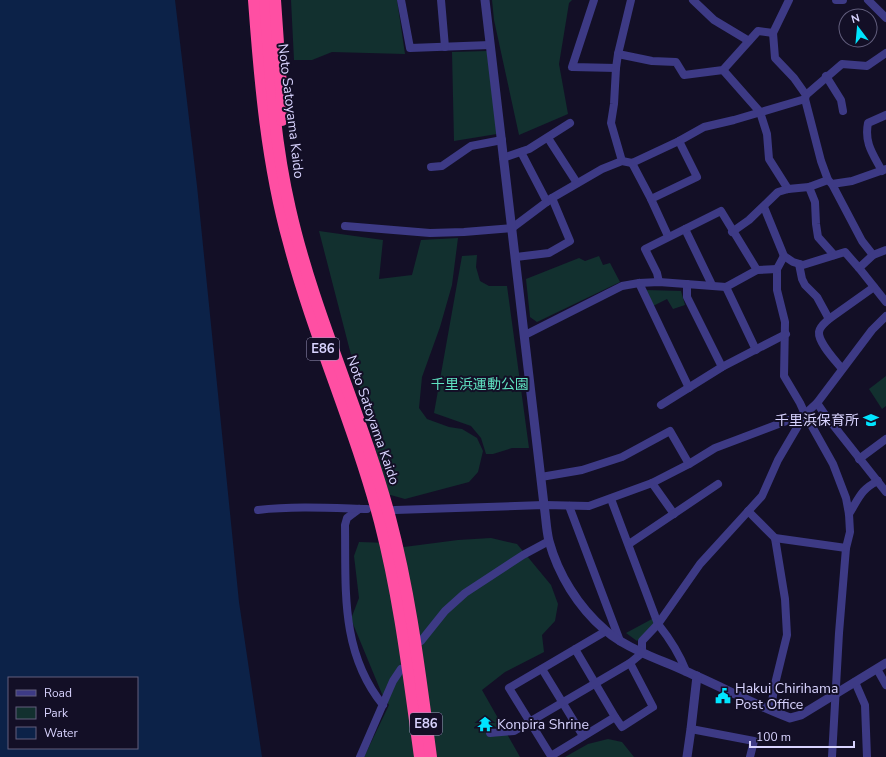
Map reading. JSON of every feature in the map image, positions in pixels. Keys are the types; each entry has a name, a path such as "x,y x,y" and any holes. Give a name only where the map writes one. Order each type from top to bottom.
{"highway":[{"name":"Noto Satoyama Kaido","path":"254,0 262,98 273,178 288,243 306,303 354,434 391,566 400,616 420,757"},
{"name":"Noto Satoyama Kaido","path":"265,0 272,99 290,209 303,259 359,420 391,524 411,611 430,757"},
{"path":"275,0 282,101 284,177"}],"street":[{"path":"401,0 410,48 490,45"},
{"path":"441,0 445,47"},
{"path":"485,0 549,541 557,564 567,583 581,605 606,631 620,640 642,653 686,671 790,718 886,663"},
{"path":"594,0 572,67 616,68"},
{"path":"622,161 611,123 618,54 631,0"},
{"path":"693,0 714,20 749,41"},
{"path":"789,0 774,33 775,58 794,78 805,97 821,161 830,182 862,241 873,255"},
{"path":"836,0 843,0"},
{"path":"868,0 886,18"},
{"path":"618,54 652,60 676,62 684,75 723,70 758,31 774,33"},
{"path":"345,226 430,233 512,228 549,200 602,168 622,161 632,163 679,141 704,127 734,120 805,97 826,76 842,64 867,66 886,53"},
{"path":"723,70 760,112 767,134 769,159 788,189"},
{"path":"826,76 841,100 843,111"},
{"path":"732,232 764,207 778,192 830,182 852,181 884,170 869,146 866,133 868,122 886,115"},
{"path":"503,158 530,149 570,123"},
{"path":"548,138 577,183"},
{"path":"431,167 442,166 471,146 502,140"},
{"path":"651,199 696,177 679,141"},
{"path":"516,257 549,253 570,241 549,200 521,152"},
{"path":"632,163 668,236"},
{"path":"809,187 815,202 818,237 834,255"},
{"path":"764,207 784,256 793,262 803,265 845,252 886,302"},
{"path":"659,282 657,273 645,248 720,211 757,270"},
{"path":"685,229 712,285"},
{"path":"859,268 873,255 886,250"},
{"path":"784,256 777,269 777,290 785,322 786,334 784,376 833,464 846,498 849,514 850,532 846,548 839,633 832,757"},
{"path":"799,264 802,279 805,285 817,297 829,319"},
{"path":"525,336 622,286 659,282 726,287 757,270 777,269"},
{"path":"639,283 689,388"},
{"path":"687,284 687,297 722,367"},
{"path":"726,287 756,350"},
{"path":"842,369 822,343 819,332 822,325 829,319 874,287"},
{"path":"642,653 642,640 658,624 700,564 762,496 778,460 805,414 817,403 867,336 886,316"},
{"path":"661,405 722,367 786,334"},
{"path":"817,403 886,492"},
{"path":"395,510 544,505 589,506 652,483 689,464 715,448 805,414"},
{"path":"541,477 582,470 622,457 670,431 689,464"},
{"path":"859,459 886,439"},
{"path":"849,514 863,490 878,481"},
{"path":"652,483 674,514"},
{"path":"629,544 718,484"},
{"path":"611,499 658,624 669,637 686,671"},
{"path":"569,506 620,640"},
{"path":"258,510 309,507 363,509 347,518 346,525 348,619 351,640 356,657 374,695 383,705"},
{"path":"748,511 775,538 785,599 787,635 774,688 771,710"},
{"path":"775,538 846,548"},
{"path":"421,640 445,610 464,594 523,555 549,541"},
{"path":"606,631 509,688 550,757 615,717"},
{"path":"575,649 615,717 622,726 653,707 630,663"},
{"path":"490,733 514,731 630,663 642,653"},
{"path":"360,757 393,681 401,669"},
{"path":"542,669 583,736"},
{"path":"877,669 886,685"},
{"path":"687,757 696,676"},
{"path":"855,682 865,705 867,757"},
{"path":"691,729 754,741 750,757"}],"green space":[{"path":"291,0 397,0 405,54 332,52 312,60 294,60"},
{"path":"492,0 572,0 569,3 559,64 568,114 519,135 494,20"},
{"path":"487,51 497,134 454,141 452,52"},
{"path":"319,231 383,240 379,279 412,275 421,240 458,238 452,285 440,327 422,377 419,408 427,419 449,427 462,429 477,438 483,451 478,472 469,482 405,499 387,494"},
{"name":"千里浜運動公園","path":"477,255 476,267 480,281 489,286 507,286 529,448 512,448 493,454 486,454 481,438 471,426 434,413 462,256"},
{"path":"599,256 603,265 610,263 620,282 537,322 530,317 526,279 579,258 585,261"},
{"path":"645,290 681,291 685,305 673,309 667,299 653,306"},
{"path":"886,376 886,406 882,409 869,389"},
{"path":"491,538 517,544 551,585 558,604 555,621 542,635 544,652 505,672 482,690 520,757 364,757 389,705 382,694 351,619 359,598 354,556 359,542 389,543 404,547 458,540"},
{"path":"652,619 655,623 637,641 626,633"},
{"path":"608,739 622,742 634,757 565,757 588,744"}],"water":[{"path":"0,0 175,0 197,186 239,602 262,757 0,757"}],"place":[{"name":"千里浜保育所","path":"871,420"},
{"name":"Hakui Chirihama Post Office","path":"723,696"},
{"name":"Konpira Shrine","path":"485,724"}]}
